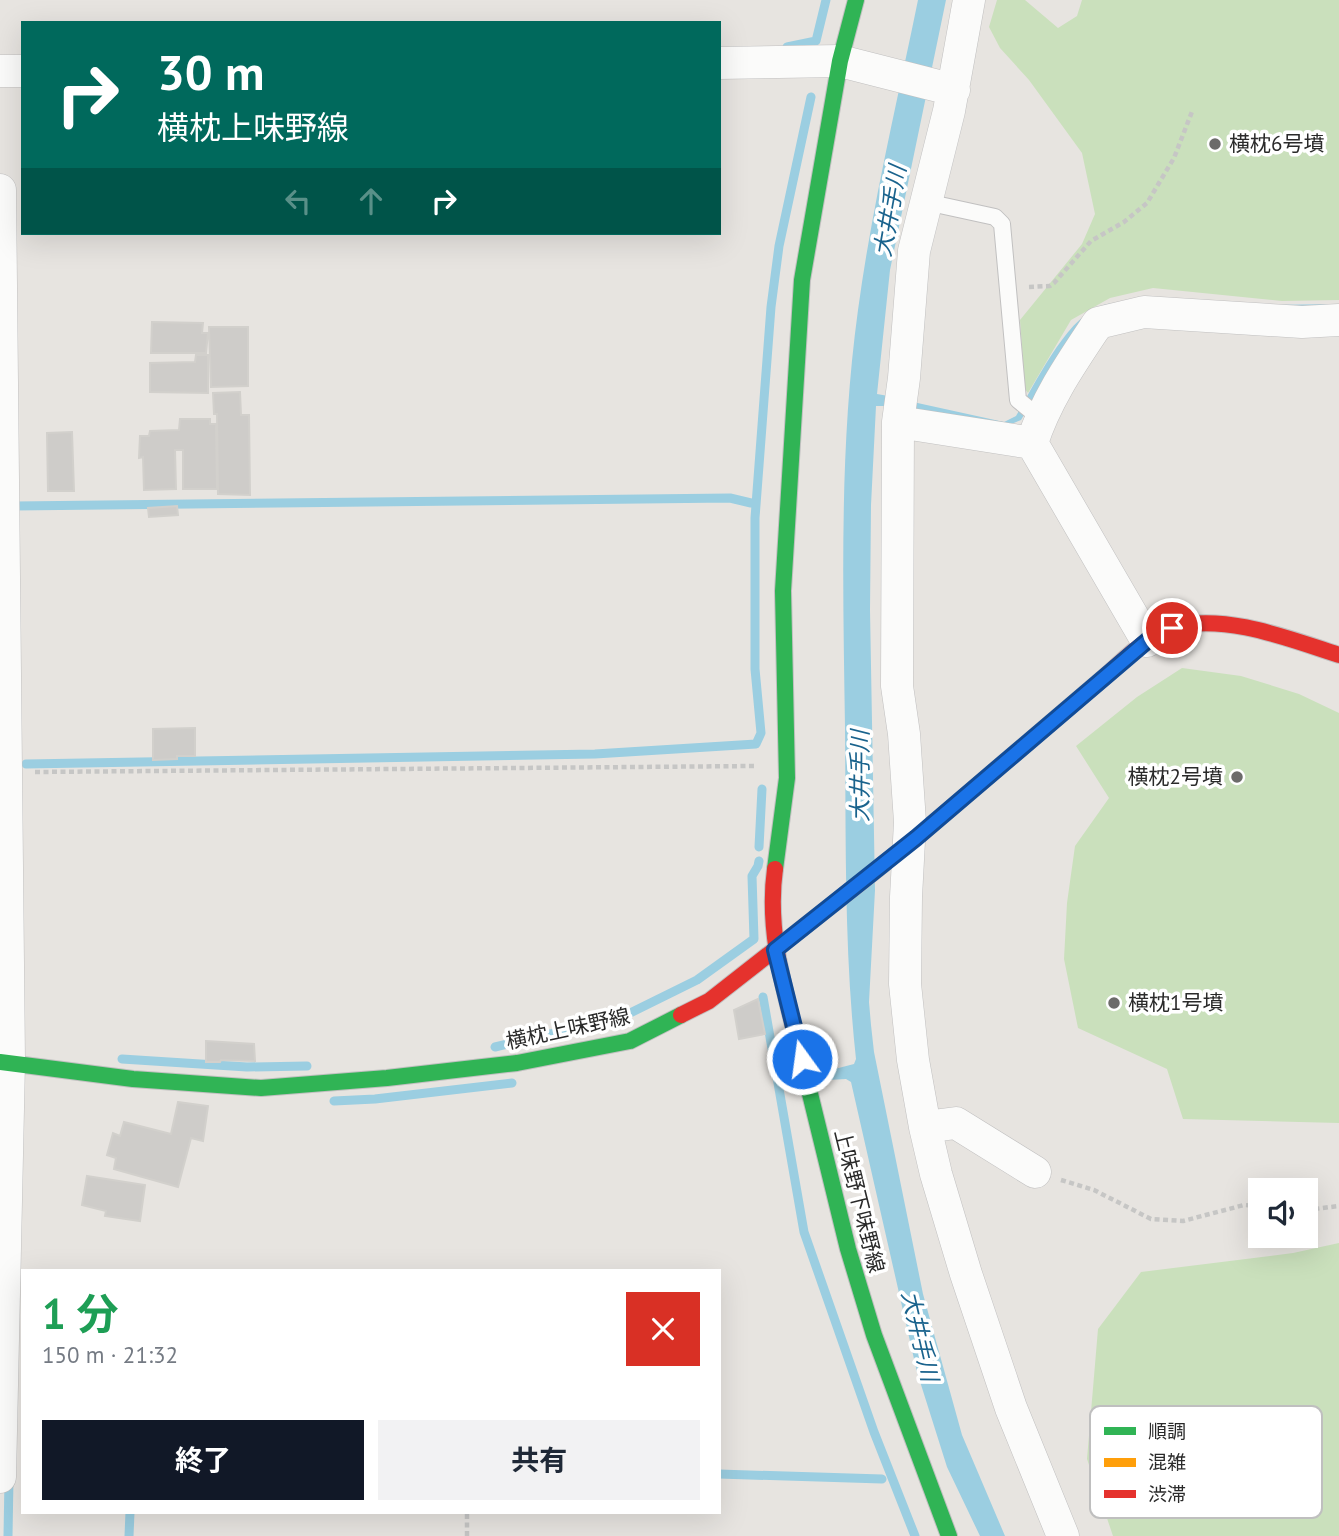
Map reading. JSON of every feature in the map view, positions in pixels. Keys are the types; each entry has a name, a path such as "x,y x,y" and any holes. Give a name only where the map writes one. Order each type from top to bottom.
{"street":[{"name":"上味野下味野線","path":"856,0 840,61 802,280 783,591 786,766 773,883 775,950 848,1249 874,1335 949,1536"},
{"path":"969,0 954,90 914,251 898,422 897,686 909,787 905,984 913,1060 925,1127 966,1274 1006,1396 1063,1536"},
{"path":"721,63 840,61 954,90"},
{"path":"0,71 21,71"},
{"path":"0,190 8,772 0,1477"},
{"path":"1036,431 1056,387 1098,323 1144,312 1302,322 1339,320"},
{"path":"898,422 1036,431"},
{"path":"1036,431 1147,641"},
{"name":"横枕上味野線","path":"4,1062 133,1079 261,1088 387,1079 517,1063 630,1041 709,1001 775,950 908,844 1147,641 1172,628 1216,623 1339,655"},
{"path":"925,1127 956,1123 1035,1172"}],"lane":[{"path":"926,202 995,217 1002,224 1017,400 1036,431"}],"path":[{"path":"1026,287 1049,286 1054,283 1091,241 1124,222 1147,203 1174,158 1193,109"},
{"path":"8,772 786,766"},
{"path":"1035,1172 1094,1190 1151,1219 1182,1221 1248,1205"},
{"path":"1318,1209 1339,1206"},
{"path":"467,1514 467,1536"}],"green space":[{"path":"997,0 1025,0 1058,28 1077,16 1082,0 1339,0 1339,300 1282,301 1153,288 1110,298 1071,320 1028,393 1025,389 1020,320 1082,244 1095,214 1082,153 1029,80 1000,48 989,27"},
{"path":"1182,668 1241,676 1299,694 1339,713 1339,1123 1183,1119 1167,1069 1078,1028 1064,959 1067,903 1075,846 1109,798 1076,746 1137,697"},
{"path":"1339,1243 1339,1536 1113,1536 1107,1518 1322,1518 1322,1406 1091,1406 1098,1329 1141,1272 1293,1253"},
{"path":"1090,1424 1090,1468 1087,1459"}],"water":[{"name":"大井手川","path":"918,0 946,0 890,270 877,394 894,397 893,406 876,406 870,610 875,890 869,1002 874,1052 923,1294 962,1435 1005,1536 980,1536 947,1467 917,1372 851,1082 846,1079 828,1080 827,1071 854,1064 856,1059 848,935 844,623 845,466 852,362 870,232"},
{"path":"1120,302 1339,304 1339,308 1243,310 1071,336 1021,420 992,432 906,418 913,402 1004,422 1016,416 1051,355 1074,326 1098,307"}],"building":[{"path":"152,322 203,323 202,333 208,333 206,353 151,353"},
{"path":"209,327 248,327 248,386 211,387"},
{"path":"196,355 208,355 208,393 150,392 150,363 195,362"},
{"path":"240,392 241,415 249,415 250,495 218,494 217,414 214,414 213,393"},
{"path":"180,419 210,419 210,424 216,424 217,489 183,489 183,450 175,450 176,489 144,490 143,457 139,458 140,436 149,436 150,431 179,430"},
{"path":"72,432 74,491 48,491 47,433"},
{"path":"177,506 178,515 149,517 148,508"},
{"path":"195,728 195,756 153,760 153,729"},
{"path":"758,999 765,1034 739,1039 734,1010"},
{"path":"206,1041 254,1044 255,1061 206,1062"},
{"path":"178,1102 208,1106 203,1141 191,1138 178,1187 114,1169 116,1158 107,1155 113,1133 120,1136 124,1122 171,1134"},
{"path":"87,1176 145,1185 140,1221 105,1216 106,1211 82,1205"}],"waterway":[{"path":"787,47 816,41 826,0"},
{"path":"26,764 595,754 756,744 761,733 755,669 755,518 771,307 779,246 811,97"},
{"path":"15,506 730,498 751,503"},
{"path":"759,847 762,789"},
{"path":"495,1047 622,1017 697,980 754,939 752,876 759,861"},
{"path":"763,997 804,1232 874,1432 915,1536"},
{"path":"122,1059 247,1067 307,1066"},
{"path":"334,1101 375,1099 512,1083"},
{"path":"721,1474 882,1479"},
{"path":"8,1536 9,1479"},
{"path":"129,1536 130,1514"}],"traffic: fast":[{"path":"775,869 787,778 783,591 802,280 840,61 856,0"},
{"path":"0,1062 133,1079 261,1088 387,1078 517,1063 630,1041 681,1015"},
{"path":"801,1057 848,1249 874,1335 949,1536"}],"traffic: slow":[{"path":"865,879 1102,679"}],"traffic: jam":[{"path":"1102,679 1152,637 1171,628 1191,624 1234,625 1339,655"},
{"path":"775,869 775,940 801,1057"},
{"path":"681,1015 709,1001 865,879"}],"place":[{"name":"横枕6号墳","path":"1215,144"},
{"name":"横枕2号墳","path":"1237,777"},
{"name":"横枕1号墳","path":"1114,1003"}],"route":[{"path":"802,1059 775,950 916,838 1147,641 1172,628"}]}
